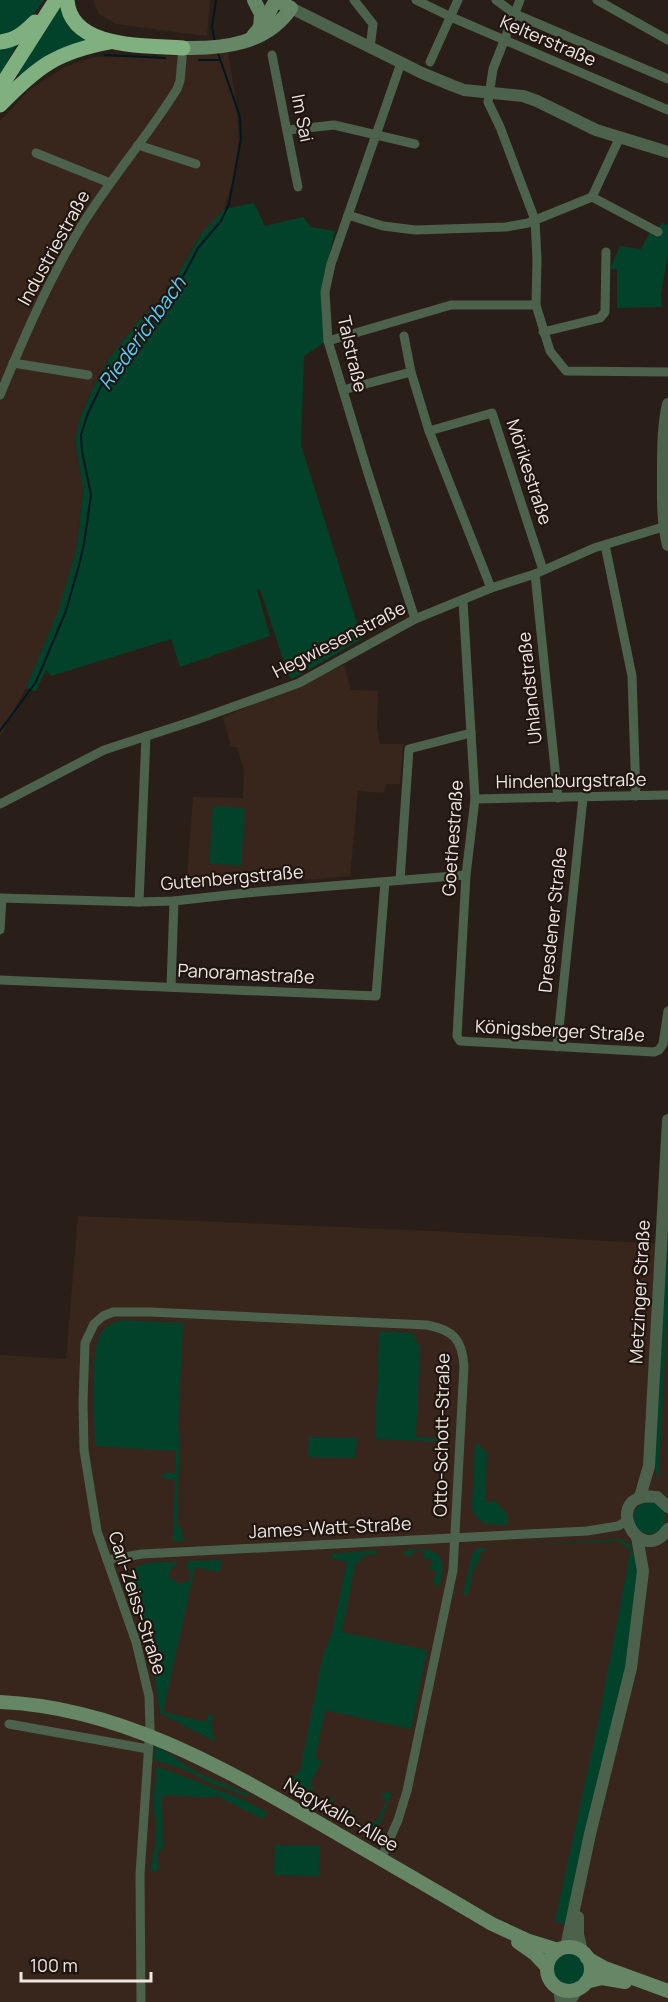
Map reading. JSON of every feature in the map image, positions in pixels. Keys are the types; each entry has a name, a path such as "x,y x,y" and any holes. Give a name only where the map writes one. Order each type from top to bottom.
{"highway":[{"path":"0,42 11,41 19,37 58,2"},
{"path":"58,2 79,28 92,35 113,42 183,48"},
{"path":"0,88 58,2"},
{"path":"0,105 28,76 52,60 80,49 113,42"}],"main road":[{"path":"254,0 261,14 260,30"},
{"path":"183,48 231,45 249,39 272,28 284,18 291,8 276,0 260,30 249,39"},
{"name":"Nagykallo-Allee","path":"0,1702 70,1712 122,1725 169,1742 228,1771 492,1924 535,1954 547,1967"},
{"name":"Nagykallo-Allee","path":"492,1924 529,1941 562,1949"},
{"path":"647,1984 602,1978 592,1979 560,1995 550,1980 547,1967 549,1959 562,1949 574,1948 605,1968 668,1991"},
{"path":"583,1985 590,1970 584,1955"}],"street":[{"path":"354,0 373,24 370,48"},
{"name":"Kelterstraße","path":"416,0 668,110"},
{"path":"430,62 458,0"},
{"path":"496,0 515,14 668,79"},
{"path":"520,0 493,69 488,102 500,127 535,220 536,305 550,351 566,371 668,372"},
{"path":"597,0 668,40"},
{"path":"291,8 401,63 464,90 523,96 619,139 667,149"},
{"name":"Industriestraße","path":"0,395 13,363 72,243 177,89 180,81 183,48"},
{"name":"Im Sai","path":"272,55 298,187"},
{"name":"Talstraße","path":"401,63 331,264 326,285 325,311 328,341 415,619"},
{"path":"288,130 334,125 415,144"},
{"path":"348,215 383,226 415,230 519,225 592,197 619,139"},
{"path":"138,145 196,164"},
{"name":"Industriestraße","path":"36,153 111,183"},
{"path":"592,197 658,232"},
{"path":"543,332 600,318 605,312 606,252"},
{"path":"328,341 451,305 536,305"},
{"path":"405,336 411,372 429,431 490,588"},
{"path":"13,363 88,375"},
{"path":"343,390 411,372"},
{"path":"668,404 664,425 663,526 668,545"},
{"name":"Mörikestraße","path":"429,431 492,413 539,572"},
{"name":"Hegwiesenstraße","path":"0,804 97,753 300,683 415,619 490,588 663,526"},
{"path":"605,545 632,676 636,796"},
{"name":"Uhlandstraße","path":"539,572 558,798"},
{"name":"Goethestraße","path":"459,1041 457,1036 466,875 475,799 462,601"},
{"path":"400,880 409,749 471,733"},
{"path":"139,902 146,736"},
{"name":"Hindenburgstraße","path":"475,799 668,795"},
{"name":"Dresdener Straße","path":"556,1047 583,798"},
{"name":"Gutenbergstraße","path":"1,898 174,901 240,893 466,875"},
{"name":"Panoramastraße","path":"0,980 376,996 385,882"},
{"path":"0,930 1,898"},
{"path":"171,987 174,901"},
{"name":"Königsberger Straße","path":"459,1041 641,1052 659,1050 663,1044 668,1011"},
{"name":"Metzinger Straße","path":"627,1521 629,1507 640,1497 649,1466 668,1119"},
{"name":"Otto-Schott-Straße","path":"94,1324 113,1311 427,1325 447,1330 460,1345 464,1366 453,1570 407,1791 398,1820 381,1859"},
{"name":"Carl-Zeiss-Straße","path":"94,1324 85,1343 84,1450 94,1517 136,1641 146,1681 150,1712 140,1874 141,2002"},
{"name":"Metzinger Straße","path":"649,1466 657,1497"},
{"path":"640,1497 657,1497 668,1507"},
{"path":"627,1521 630,1530 637,1537 646,1540 656,1539 664,1535 668,1529"},
{"name":"James-Watt-Straße","path":"107,1560 142,1554 587,1531 618,1526 627,1521"},
{"path":"637,1537 643,1571"},
{"path":"562,1949 578,1898 590,1834 631,1668 643,1571 656,1539"},
{"path":"9,1724 148,1749"},
{"path":"578,1898 578,1934 584,1955"},
{"path":"569,2002 583,1985"}],"shaded area":[{"path":"93,0 210,0 207,36 116,24 99,14"},
{"path":"228,52 236,100 239,138 233,180 224,209 201,234 165,297 139,320 107,361 80,418 75,439 83,490 77,546 61,606 47,642 0,737 0,121 29,90 65,67 94,57 147,57"},
{"path":"344,665 351,690 378,691 377,729 380,744 403,744 400,784 387,784 383,793 358,791 350,876 186,890 193,797 243,798 244,770 237,748 231,746 223,717"},
{"path":"78,1216 432,1231 660,1244 668,1278 668,2002 0,2002 0,1355 66,1359"}],"green space":[{"path":"0,0 44,0 23,28 0,37"},
{"path":"60,3 91,39 21,76 18,74 29,52"},
{"path":"17,44 0,76 0,45"},
{"path":"254,203 265,226 303,217 311,227 335,231 323,281 325,342 304,356 301,445 362,639 292,679 289,677 260,589 257,590 270,636 180,667 171,639 51,676 46,670 36,691 26,688 60,606 77,547 83,490 75,439 80,418 90,395 107,361 139,320 165,297 201,234 224,209"},
{"path":"663,223 668,225 668,255 661,293 662,307 617,308 617,269 610,269 620,246 641,249 650,232"},
{"path":"213,806 245,808 241,866 209,863"},
{"path":"668,1176 668,1299 657,1482 654,1447"},
{"path":"120,1320 183,1323 178,1429 180,1432 177,1526 181,1527 181,1537 185,1538 185,1541 173,1541 175,1480 162,1478 163,1473 175,1473 176,1451 97,1446 95,1444 93,1390 96,1348 102,1332"},
{"path":"379,1331 412,1333 420,1347 416,1437 450,1439 450,1442 375,1439"},
{"path":"309,1437 357,1438 355,1458 308,1457"},
{"path":"475,1444 487,1453 485,1502 493,1502 493,1499 508,1515 507,1525 486,1523 478,1518 472,1508"},
{"path":"649,1502 661,1506 665,1518 661,1530 649,1534 637,1530 633,1518 637,1506"},
{"path":"620,1539 630,1544 632,1554 637,1554 639,1582 633,1635 566,1925 555,1921 597,1728 630,1553 628,1548 619,1541 509,1546"},
{"path":"488,1547 481,1552 479,1563 473,1571 468,1595 463,1594 473,1552 479,1548"},
{"path":"421,1549 429,1550 439,1556 442,1566 440,1586 433,1584 436,1571 430,1569 432,1560 423,1558 424,1550 413,1551 412,1556 404,1556 405,1550"},
{"path":"376,1550 378,1554 366,1555 361,1557 361,1562 356,1561 342,1632 427,1650 411,1729 325,1710 315,1759 322,1760 310,1784 314,1787 311,1793 327,1803 331,1797 334,1799 330,1805 346,1815 350,1809 353,1811 349,1816 366,1827 370,1820 376,1823 387,1800 381,1797 384,1793 392,1792 380,1823 372,1831 367,1831 284,1780 291,1779 300,1771 323,1655 332,1633 347,1562 331,1558 330,1554"},
{"path":"222,1560 219,1572 195,1567 163,1712 206,1722 208,1714 213,1715 211,1728 216,1742 160,1713 151,1654 127,1582 130,1574 139,1565 153,1562 176,1562 177,1567 172,1566 168,1577 182,1584 183,1581 189,1582 191,1570 186,1569 188,1561"},
{"path":"155,1746 197,1772 250,1795 249,1797 208,1782 186,1770 154,1760"},
{"path":"159,1767 239,1798 267,1812 263,1819 215,1795 213,1798 165,1795 162,1798 163,1850 158,1850 158,1869 163,1870 151,1871 155,1846 156,1821 153,1807 156,1768"},
{"path":"275,1845 320,1846 319,1876 274,1875"},
{"path":"569,1952 581,1957 586,1969 581,1981 569,1986 557,1981 552,1969 557,1957"}],"waterway":[{"name":"Riederichbach","path":"215,42 212,27 216,0"},
{"name":"Riederichbach","path":"0,731 36,682 66,611 79,565 91,495 81,435 88,413 106,376 169,299 198,248 221,221 229,204 241,139 240,117 217,50"},
{"path":"105,55 165,58"},
{"path":"199,60 219,60"}]}
